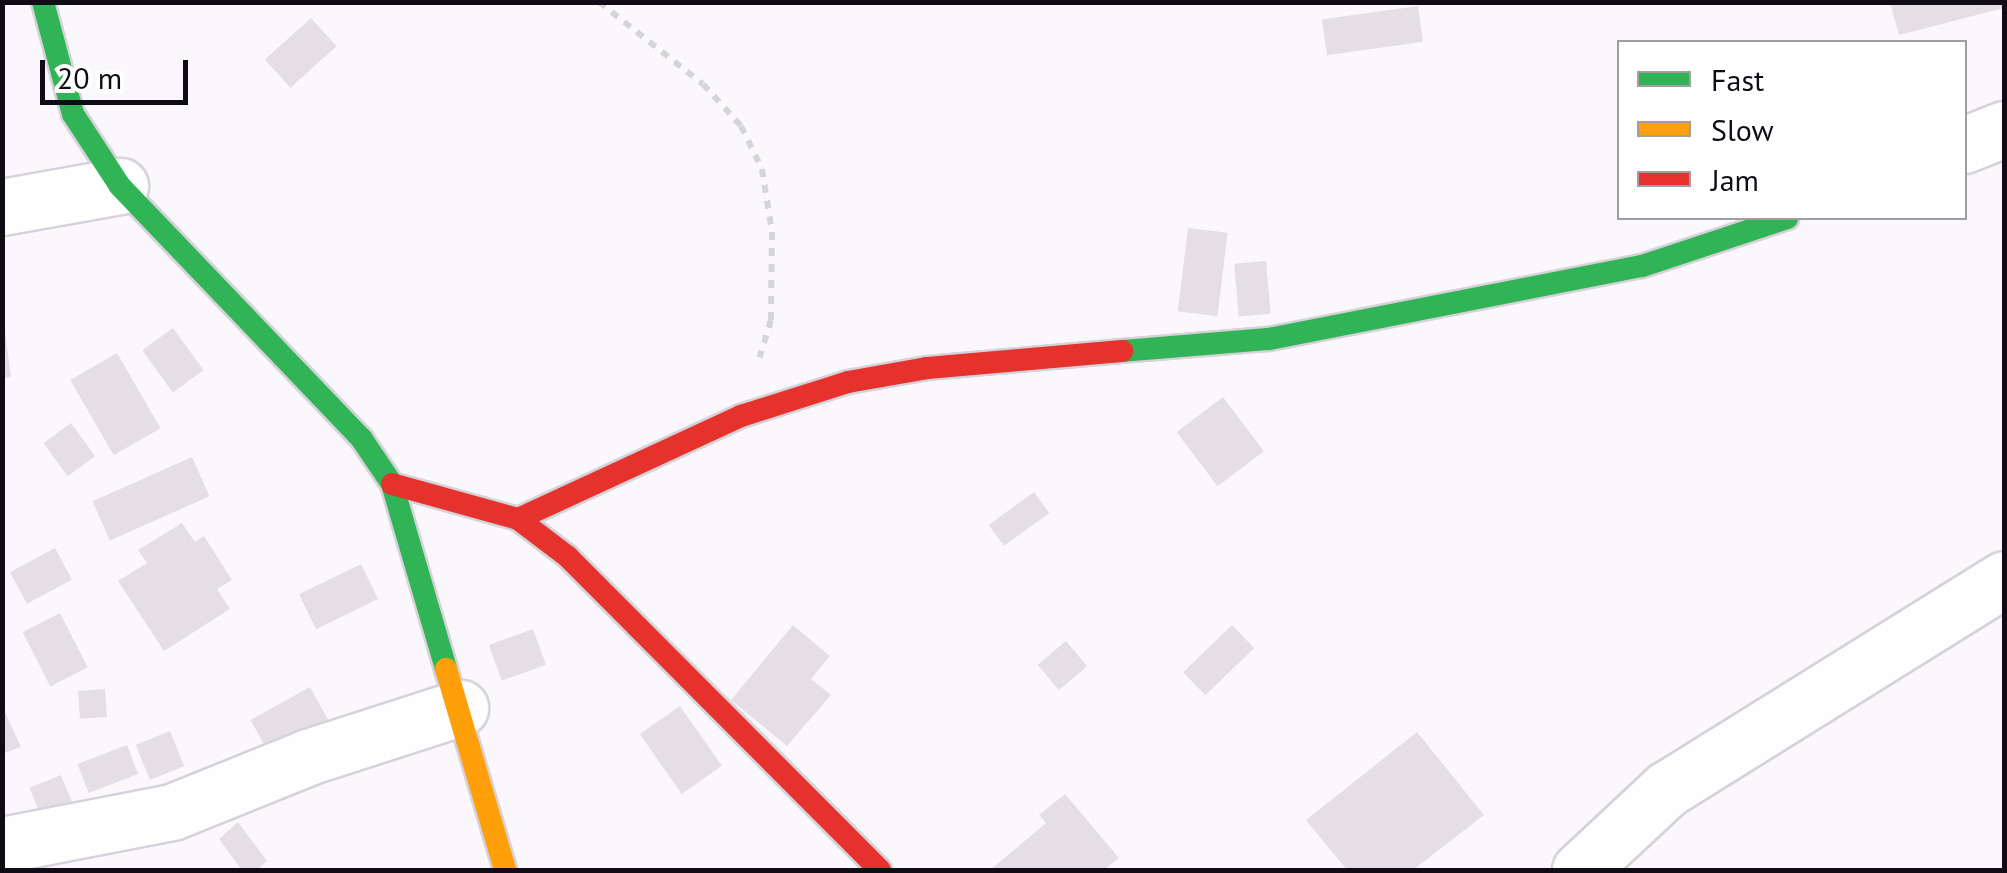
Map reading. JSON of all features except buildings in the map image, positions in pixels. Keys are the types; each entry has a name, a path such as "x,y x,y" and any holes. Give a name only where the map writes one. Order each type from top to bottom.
{"street":[{"path":"42,2 72,114 120,186 362,438 392,484 505,870"},
{"path":"1967,144 2004,129"},
{"path":"2,207 120,186"},
{"path":"518,519 741,416 848,382 927,368 1269,339 1642,266 1781,220"},
{"path":"392,484 518,519 568,556 880,870"},
{"path":"1580,870 1666,789 2004,578"},
{"path":"2,845 172,812 308,757 460,708"}],"path":[{"path":"599,2 702,84 741,126 762,169 772,232 772,320 741,416"}],"traffic: fast":[{"path":"43,2 73,114 120,186 361,438 392,484 446,669"},
{"path":"1122,351 1269,339 1642,266 1781,220"}],"traffic: slow":[{"path":"446,669 505,870"}],"traffic: jam":[{"path":"518,519 741,416 848,382 927,368 1122,351"},
{"path":"392,484 518,519 568,557 880,870"}]}
